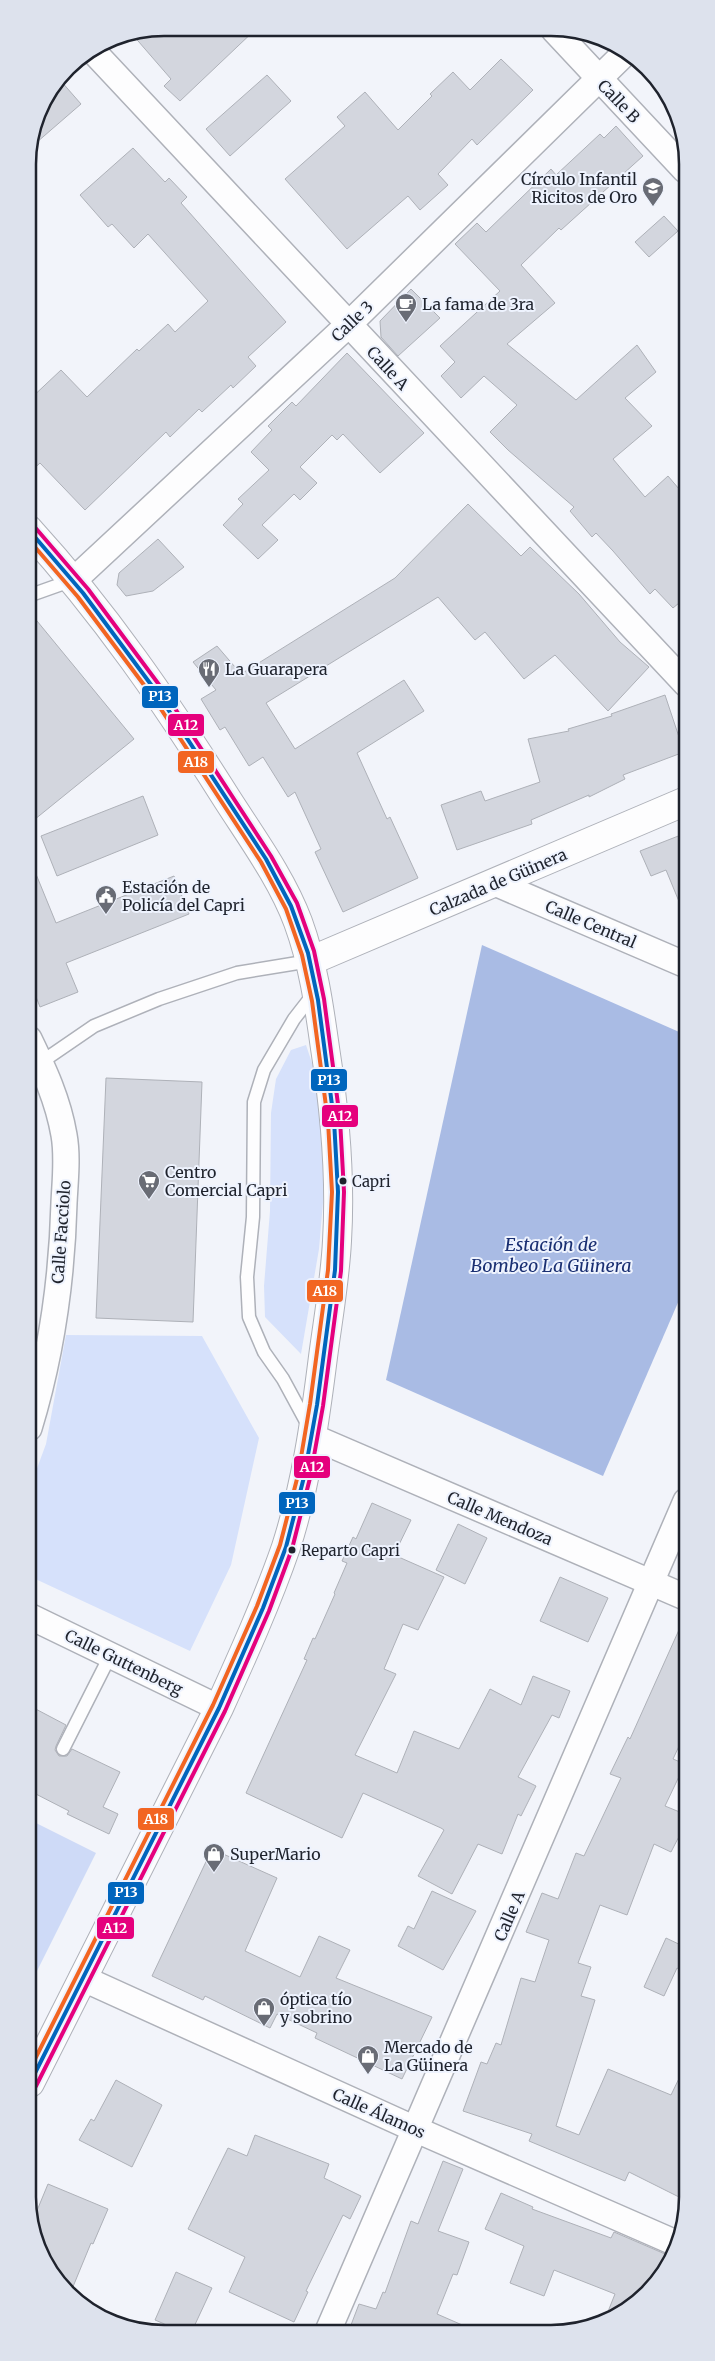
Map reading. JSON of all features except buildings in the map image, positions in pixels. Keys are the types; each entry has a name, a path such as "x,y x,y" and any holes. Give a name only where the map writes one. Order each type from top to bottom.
{"main road":[{"path":"36,2071 219,1708 247,1648 286,1545 313,1437 337,1242 339,1175 334,1104 317,990 297,920 273,874 242,823 141,669 74,580 37,539"},
{"name":"Calzada de Güinera","path":"310,961 679,804"}],"street":[{"name":"Calle B","path":"560,37 679,164"},
{"name":"Calle A","path":"97,55 679,676"},
{"name":"Calle 3","path":"74,580 348,325 621,58"},
{"name":"Calle Central","path":"496,883 679,962"},
{"name":"Calle Facciolo","path":"36,1405 53,1324 63,1237 65,1178 64,1136 52,1089 37,1069"},
{"name":"Calle Mendoza","path":"313,1437 678,1595"},
{"name":"Calle A","path":"331,2325 417,2130 678,1519"},
{"name":"Calle Guttenberg","path":"36,1620 219,1708"},
{"name":"Calle Álamos","path":"82,1978 417,2130 670,2241"}],"lane":[{"path":"37,593 74,580"},
{"path":"37,1064 94,1026 159,999 237,973 310,961"},
{"path":"313,1437 299,1405 264,1352 249,1317 247,1277 253,1217 254,1102 264,1070 294,1018 317,990"},
{"path":"63,1749 110,1656"}],"shaded area":[{"path":"306,1045 315,1072 323,1115 324,1191 319,1249 301,1354 265,1317 264,1286 270,1211 271,1113 276,1079 291,1050"},
{"path":"66,1335 202,1336 259,1438 231,1565 190,1651 36,1579 36,1470 46,1444"},
{"path":"36,1823 96,1853 36,1973"}],"water":[{"name":"Estación de Bombeo La Güinera","path":"482,945 679,1032 678,1301 603,1476 386,1380"}],"transit line":[{"name":"A12","path":"36,2086 225,1711 269,1611 292,1549 310,1478 323,1406 341,1271 344,1192 340,1119 324,999 314,951 297,903 271,856 163,690 88,589 37,529"},
{"name":"P13","path":"36,2071 219,1708 263,1608 286,1547 304,1477 317,1405 335,1270 338,1192 334,1120 318,1000 308,953 291,906 266,859 158,694 83,593 37,539"},
{"name":"A18","path":"36,2057 213,1705 257,1606 280,1545 298,1475 310,1404 328,1270 332,1192 328,1121 312,1001 302,955 286,909 261,862 153,697 78,597 37,549"}],"place":[{"name":"Círculo Infantil Ricitos de Oro","path":"653,207"},
{"name":"La fama de 3ra","path":"406,323"},
{"name":"La Guarapera","path":"209,688"},
{"name":"Estación de Policía del Capri","path":"106,915"},
{"name":"Capri","path":"343,1181"},
{"name":"Centro Comercial Capri","path":"149,1200"},
{"name":"Reparto Capri","path":"292,1550"},
{"name":"SuperMario","path":"214,1873"},
{"name":"óptica tío y sobrino","path":"264,2027"},
{"name":"Mercado de La Güinera","path":"368,2075"}]}
